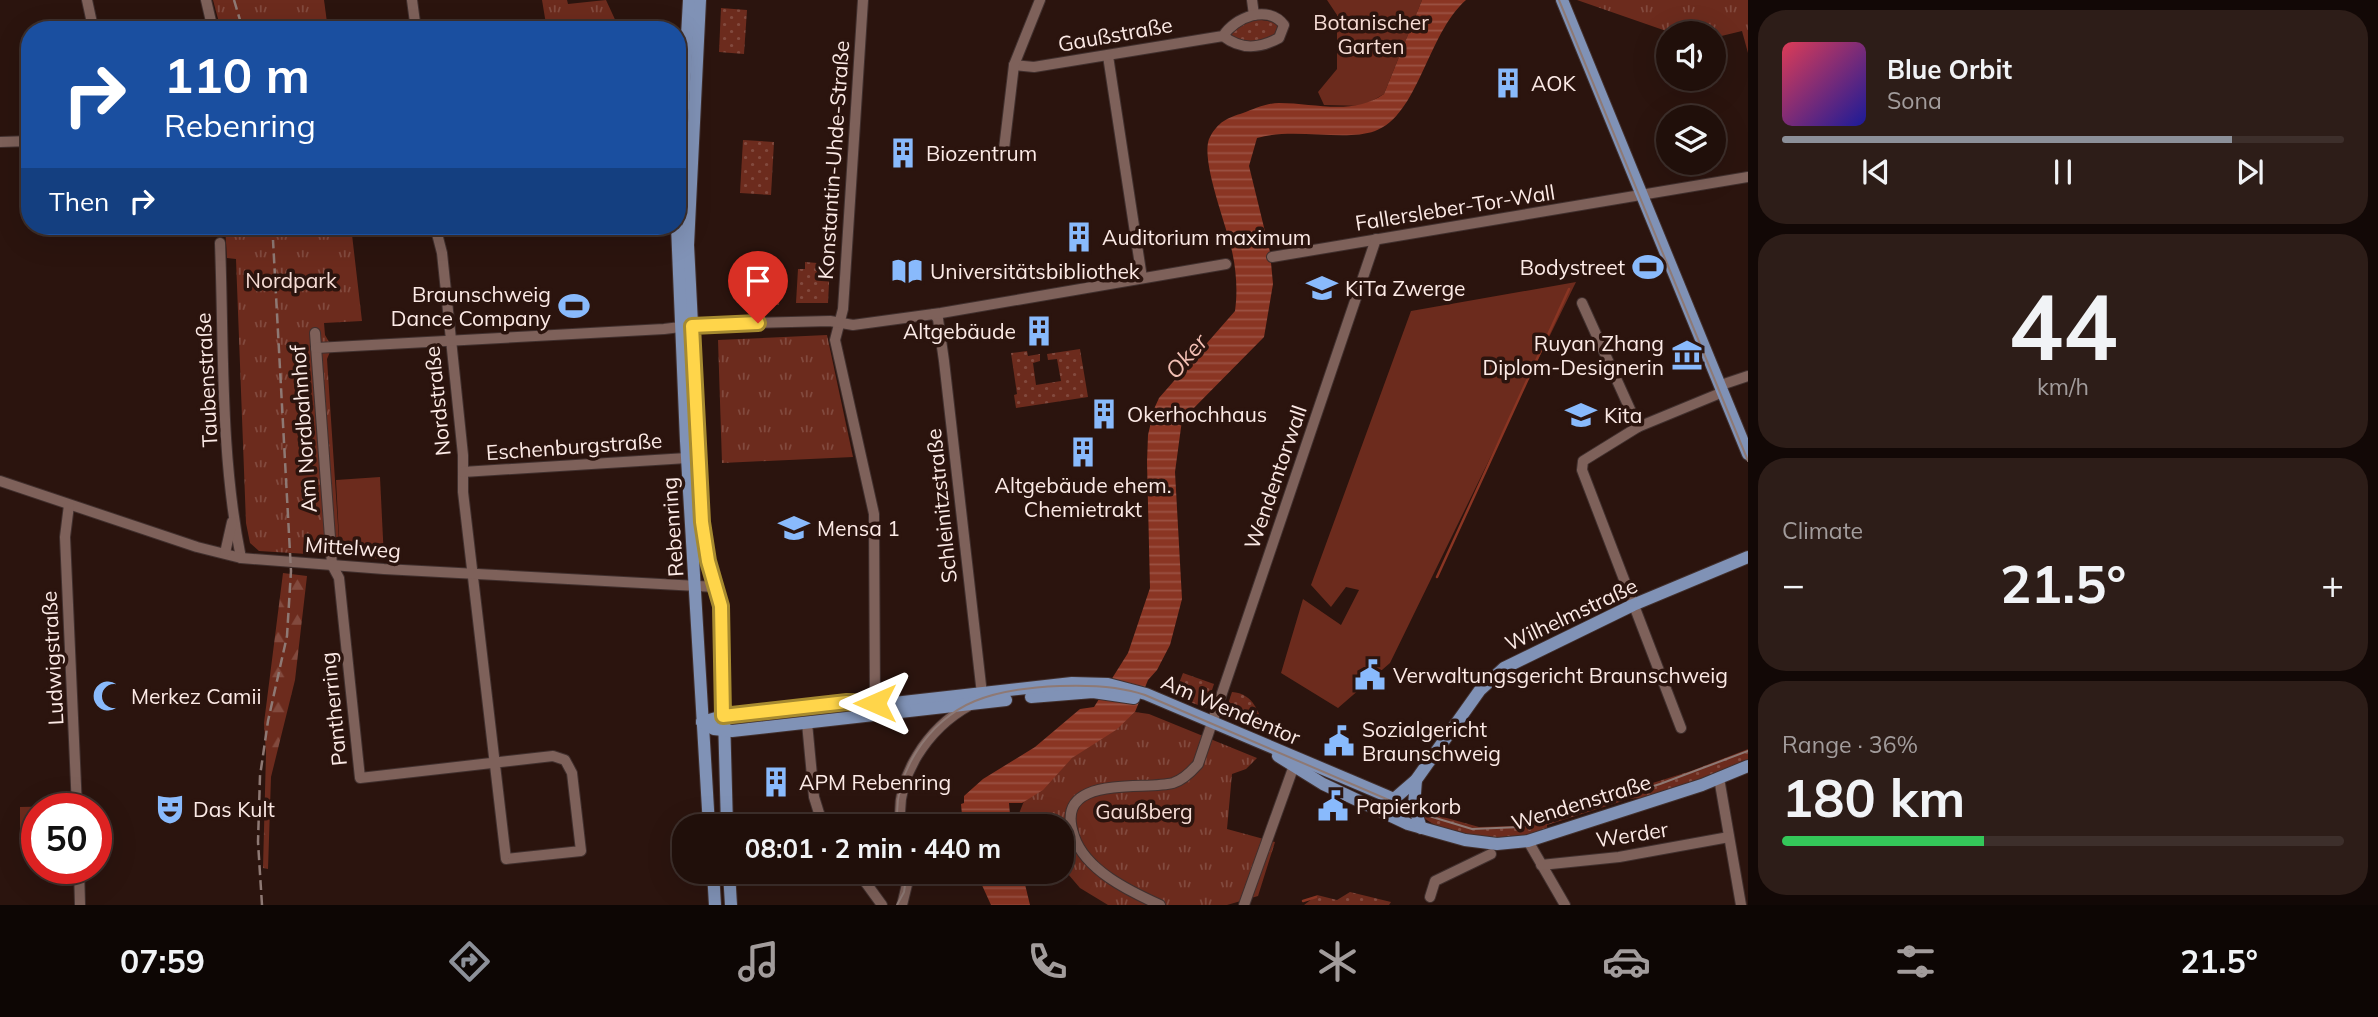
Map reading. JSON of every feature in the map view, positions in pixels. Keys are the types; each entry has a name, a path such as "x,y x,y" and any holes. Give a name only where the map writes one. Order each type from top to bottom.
{"main road":[{"path":"686,54 689,0"},
{"name":"Rebenring","path":"700,0 689,194 687,458 708,814"},
{"path":"1562,0 1748,454"},
{"name":"Rebenring","path":"678,235 702,522 706,553 721,606 726,814"},
{"name":"Wilhelmstraße","path":"1416,780 1480,690 1499,671 1532,652 1748,557"},
{"path":"702,722 723,716 847,702 875,703 982,694 1072,683 1106,688"},
{"path":"702,722 723,731 1106,688"},
{"name":"Am Wendentor","path":"1106,688 1144,697 1389,798 1401,796 1416,780"},
{"name":"Am Wendentor","path":"1297,762 1323,784 1421,828"},
{"name":"Wendenstraße","path":"1421,828 1480,843 1509,844 1528,841 1748,766"},
{"path":"1416,780 1414,806 1421,828"},
{"path":"714,884 715,905"},
{"path":"730,884 731,905"}],"street":[{"path":"87,0 92,21"},
{"path":"206,0 211,21"},
{"path":"412,0 415,21"},
{"name":"Konstantin-Uhde-Straße","path":"863,0 843,309 835,340 874,514 875,703"},
{"path":"1004,149 1014,65 1040,0"},
{"path":"1252,0 1254,15"},
{"name":"Gaußstraße","path":"1014,65 1034,67 1223,36 1248,47 1267,44 1282,35 1284,25 1280,19 1254,15 1237,21 1223,36"},
{"path":"1108,56 1142,278"},
{"path":"0,142 21,141"},
{"name":"Fallersleber-Tor-Wall","path":"1272,257 1748,177"},
{"name":"Nordstraße","path":"437,235 442,253 474,574"},
{"name":"Wendentorwall","path":"1160,905 1107,876 1083,853 1074,836 1071,821 1074,808 1083,797 1099,789 1180,780 1198,764 1376,239"},
{"name":"Taubenstraße","path":"220,243 233,515 241,558"},
{"path":"316,348 686,326 853,325 934,314 1226,264"},
{"path":"1582,303 1638,427"},
{"name":"Schleinitzstraße","path":"934,314 938,319 944,361 982,694"},
{"name":"Am Nordbahnhof","path":"316,333 332,565"},
{"path":"1681,728 1582,470 1583,461 1638,427 1748,376"},
{"name":"Eschenburgstraße","path":"463,472 687,458"},
{"name":"Mittelweg","path":"0,481 241,558 716,587"},
{"name":"Ludwigstraße","path":"69,505 65,537 76,793"},
{"name":"Taubenstraße","path":"225,553 233,515"},
{"name":"Pantherring","path":"332,565 339,578 360,778 495,763"},
{"path":"474,574 495,763 506,859 581,850 572,774 565,760 553,755 495,763"},
{"path":"901,814 901,793 910,768 936,732 957,712 972,704"},
{"path":"807,723 814,797 819,814"},
{"path":"1244,905 1297,762"},
{"path":"1719,778 1729,836 1742,877 1741,905"},
{"name":"Werder","path":"1541,865 1619,857 1729,836"},
{"path":"1528,841 1565,905"},
{"path":"1430,897 1435,881 1490,854"},
{"path":"79,884 80,905"},
{"path":"867,884 882,905"},
{"path":"892,905 904,900"}],"green space":[{"path":"213,0 324,0 327,21 219,21"},
{"path":"542,0 567,0 568,4 606,0 616,21 546,21"},
{"name":"Botanischer Garten","path":"1327,0 1422,0 1384,94 1363,106 1324,105 1318,92 1337,69 1337,15"},
{"path":"1577,0 1748,0 1748,53 1742,31 1726,35 1726,21 1656,21 1656,27"},
{"path":"721,8 747,10 744,54 719,52"},
{"path":"1256,19 1279,23 1277,35 1250,44 1231,36 1235,27"},
{"path":"743,140 774,142 771,195 740,193"},
{"name":"Nordpark","path":"226,235 352,235 362,321 324,323 325,335 332,347 327,359 340,556 259,551 250,543 246,523 236,259 227,258"},
{"path":"748,259 773,260 772,267 780,267 779,305 746,305"},
{"path":"805,262 830,264 828,303 796,303 798,269 805,269"},
{"path":"1576,282 1390,663 1338,708 1281,673 1303,599 1341,625 1359,590 1346,587 1331,607 1311,585 1411,311"},
{"path":"827,335 853,457 722,463 718,340"},
{"path":"1080,349 1088,397 1016,408 1014,395 1017,394 1011,353 1027,351 1028,356 1040,354 1040,361 1033,363 1036,385 1061,381 1057,359 1048,360 1047,354"},
{"path":"380,477 384,559 340,556 336,480"},
{"path":"283,573 307,576 295,680 271,777 268,869 263,868 266,754 264,723"},
{"path":"1183,673 1214,684 1206,708 1174,696"},
{"path":"1232,692 1251,700 1261,718 1264,732 1224,716"},
{"name":"Gaußberg","path":"1135,712 1149,714 1257,758 1246,769 1232,774 1227,829 1275,842 1258,896 1227,905 1108,905 1080,888 1074,881 1074,814 1019,814 1024,801 1039,791 1066,763"},
{"path":"1748,749 1748,761 1690,785 1639,801 1638,798 1629,799 1547,825 1547,829 1520,838 1499,839 1459,834 1434,824 1418,810 1479,827 1515,826 1691,771"},
{"path":"20,807 21,807 20,844"},
{"path":"1350,892 1391,902 1389,905 1304,905 1317,895 1337,900"}],"shaded area":[{"path":"1422,0 1466,0 1442,33 1402,109 1390,122 1375,131 1363,134 1287,134 1257,138 1249,166 1270,252 1273,284 1264,337 1182,420 1175,472 1182,599 1170,645 1157,670 1148,680 1135,712 1116,730 1072,758 1043,790 1022,803 1009,803 1010,814 962,814 964,796 983,779 1035,747 1080,709 1094,707 1128,653 1150,588 1147,462 1148,435 1154,409 1159,398 1235,311 1234,262 1210,174 1210,137 1220,124 1228,119 1265,105 1279,103 1346,107 1372,101 1384,94"},
{"path":"981,884 1025,884 1030,905 991,905"}],"waterway":[{"path":"1437,577 1569,289"},
{"path":"1303,901 1316,897"}],"tunnel":[{"path":"220,235 220,243"}],"tram line":[{"path":"1559,0 1748,461"},
{"path":"897,814 900,788 907,769 916,752 942,722 958,710 992,695 1060,686 1106,687 1145,695 1419,813 1472,829 1521,827 1660,784 1748,751"},
{"path":"897,905 905,884"}],"railway":[{"path":"234,0 240,21"},
{"path":"262,905 258,842 260,776 268,721 287,636 291,571 273,240"}],"place":[{"name":"AOK","path":"1508,83"},
{"name":"Biozentrum","path":"903,153"},
{"name":"Auditorium maximum","path":"1079,237"},
{"name":"Bodystreet","path":"1648,267"},
{"name":"Universitätsbibliothek","path":"907,271"},
{"name":"KiTa Zwerge","path":"1322,288"},
{"name":"Braunschweig Dance Company","path":"574,306"},
{"name":"Altgebäude","path":"1039,331"},
{"name":"Ruyan Zhang Diplom-Designerin","path":"1687,355"},
{"name":"Okerhochhaus","path":"1104,414"},
{"name":"Kita","path":"1581,415"},
{"name":"Altgebäude ehem. Chemietrakt","path":"1083,452"},
{"name":"Mensa 1","path":"794,528"},
{"name":"Verwaltungsgericht Braunschweig","path":"1370,675"},
{"name":"Merkez Camii","path":"108,696"},
{"name":"Sozialgericht Braunschweig","path":"1339,741"},
{"name":"APM Rebenring","path":"776,782"},
{"name":"Papierkorb","path":"1333,806"},
{"name":"Das Kult","path":"170,809"}],"route":[{"path":"758,323 692,326 702,522 706,553 721,606 723,716 847,702 875,703"}],"water label":[{"name":"Oker","path":"1186,356"}]}
